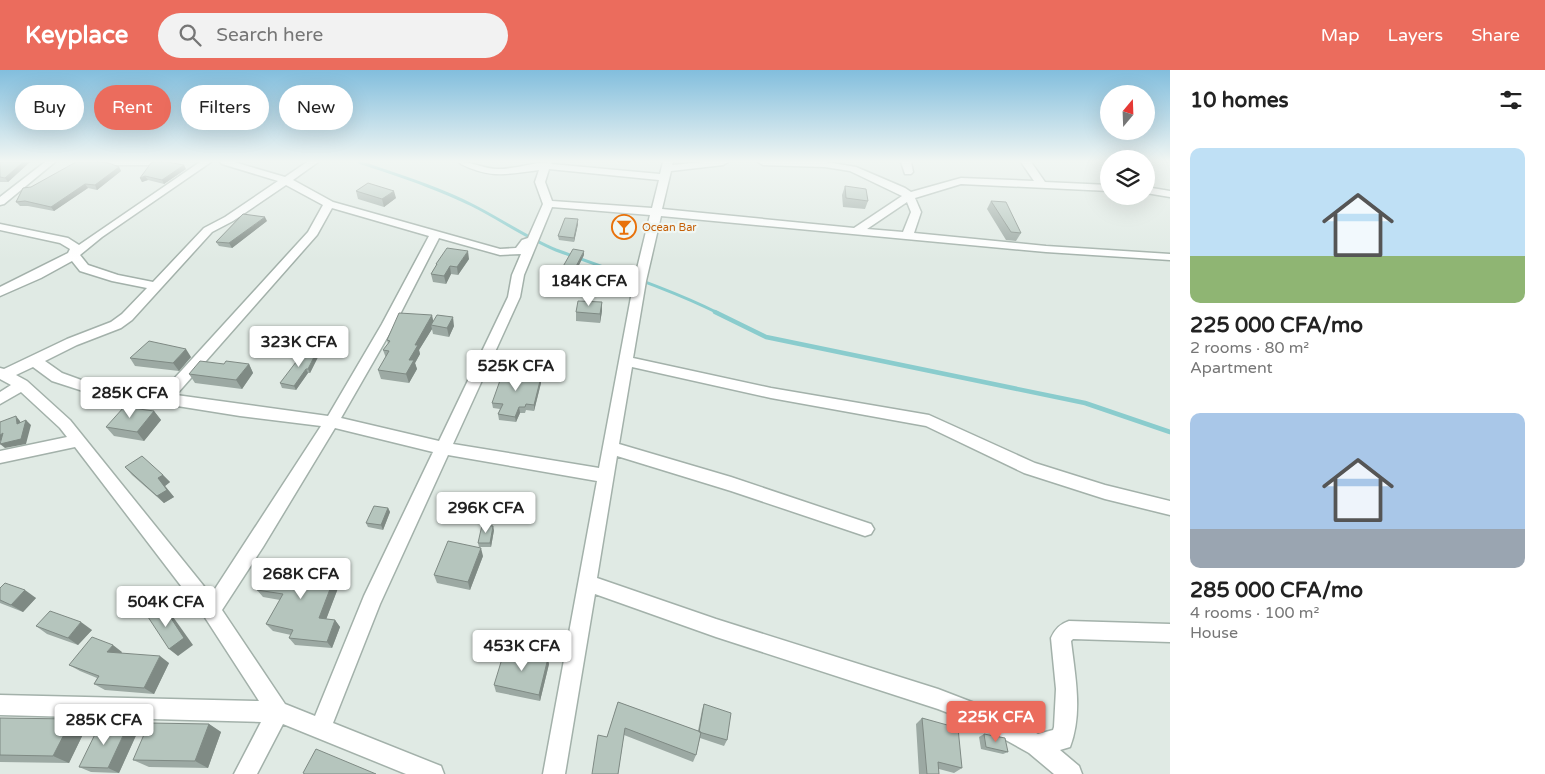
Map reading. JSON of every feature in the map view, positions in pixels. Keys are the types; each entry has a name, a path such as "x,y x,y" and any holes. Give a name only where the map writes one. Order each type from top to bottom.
{"street":[{"path":"0,292 37,275 73,255 98,235 157,195"},
{"path":"2,374 116,325 127,318 208,230 229,219 264,195"},
{"path":"312,195 329,204 500,252 519,251 526,242 533,241"},
{"path":"320,729 371,602 514,297 518,275 548,204 545,195"},
{"path":"554,774 640,281 660,195"},
{"path":"855,232 913,195"},
{"path":"907,236 916,212 909,196"},
{"path":"165,398 313,234 329,204"},
{"path":"548,204 657,212 1046,250 1170,257"},
{"path":"0,227 64,240 76,248 73,255"},
{"path":"211,610 238,572 332,422 410,288 436,234"},
{"path":"500,252 518,275"},
{"path":"73,255 84,268 116,278 157,286"},
{"path":"34,360 57,377 83,386 240,411 332,422 443,448 606,476"},
{"path":"626,361 771,393 930,421 1030,468 1105,492 1170,508"},
{"path":"2,374 22,386 65,424 211,610 278,712"},
{"path":"0,399 22,386"},
{"path":"0,457 77,441"},
{"path":"611,448 731,484 864,529"},
{"path":"587,583 716,628 938,699 983,716 1037,746 1071,774"},
{"path":"1037,746 1062,739 1067,722 1066,680 1061,638 1069,630 1170,633"},
{"path":"0,706 278,712 433,774"},
{"path":"245,774 278,712"}],"building":[{"path":"20,195 69,195 51,207 25,201 16,202"},
{"path":"369,195 388,195 382,199"},
{"path":"846,195 867,195 868,201 846,198"},
{"path":"991,201 1006,202 1021,233 1011,232"},
{"path":"243,214 265,217 229,243 216,242"},
{"path":"565,218 578,219 574,238 558,236"},
{"path":"447,248 468,251 457,267 450,266 444,276 431,274 436,264"},
{"path":"573,249 584,251 569,280 557,277"},
{"path":"578,301 602,302 600,314 576,312"},
{"path":"399,313 432,315 415,345 418,345 409,360 414,360 406,374 378,370 389,351 383,350 390,341 387,340"},
{"path":"437,315 453,317 447,328 431,325"},
{"path":"149,341 186,349 173,363 130,358"},
{"path":"306,349 317,351 308,369 306,369 294,386 280,383"},
{"path":"200,361 224,364 226,361 249,364 236,380 189,374"},
{"path":"503,372 541,377 534,405 526,404 525,407 519,407 515,417 498,414 503,404 492,403"},
{"path":"124,407 154,411 137,432 106,427"},
{"path":"16,416 17,424 26,420 21,439 0,444 3,433 0,435 0,422"},
{"path":"142,456 163,475 158,478 167,490 157,496 125,467"},
{"path":"374,506 388,508 381,525 366,523"},
{"path":"482,525 493,526 490,543 478,543"},
{"path":"448,541 481,548 468,582 434,575"},
{"path":"271,564 300,568 302,565 338,568 319,618 335,620 327,642 289,638 293,630 266,624 283,594 257,590"},
{"path":"5,583 25,590 11,605 0,600 0,588"},
{"path":"163,606 184,638 169,649 148,617"},
{"path":"50,611 81,622 68,638 36,626"},
{"path":"92,637 113,645 107,652 160,656 144,688 94,684 99,676 69,665"},
{"path":"505,649 548,658 539,695 494,685"},
{"path":"618,702 701,732 696,755 625,728 618,774 592,774 598,735 607,737"},
{"path":"704,704 731,713 727,740 699,732"},
{"path":"0,718 72,719 53,756 0,755"},
{"path":"922,718 958,728 962,768 938,762 939,774 927,774"},
{"path":"149,723 209,724 195,761 133,760"},
{"path":"100,724 128,725 108,768 79,767"},
{"path":"984,734 1005,738 1008,752 986,747"},
{"path":"316,749 376,774 305,774 303,773"}],"waterway":[{"path":"448,195 472,205 556,250 658,287 718,313"},
{"path":"715,312 766,337 1085,403 1170,432"}],"place":[{"name":"Ocean Bar","path":"624,227"}]}
